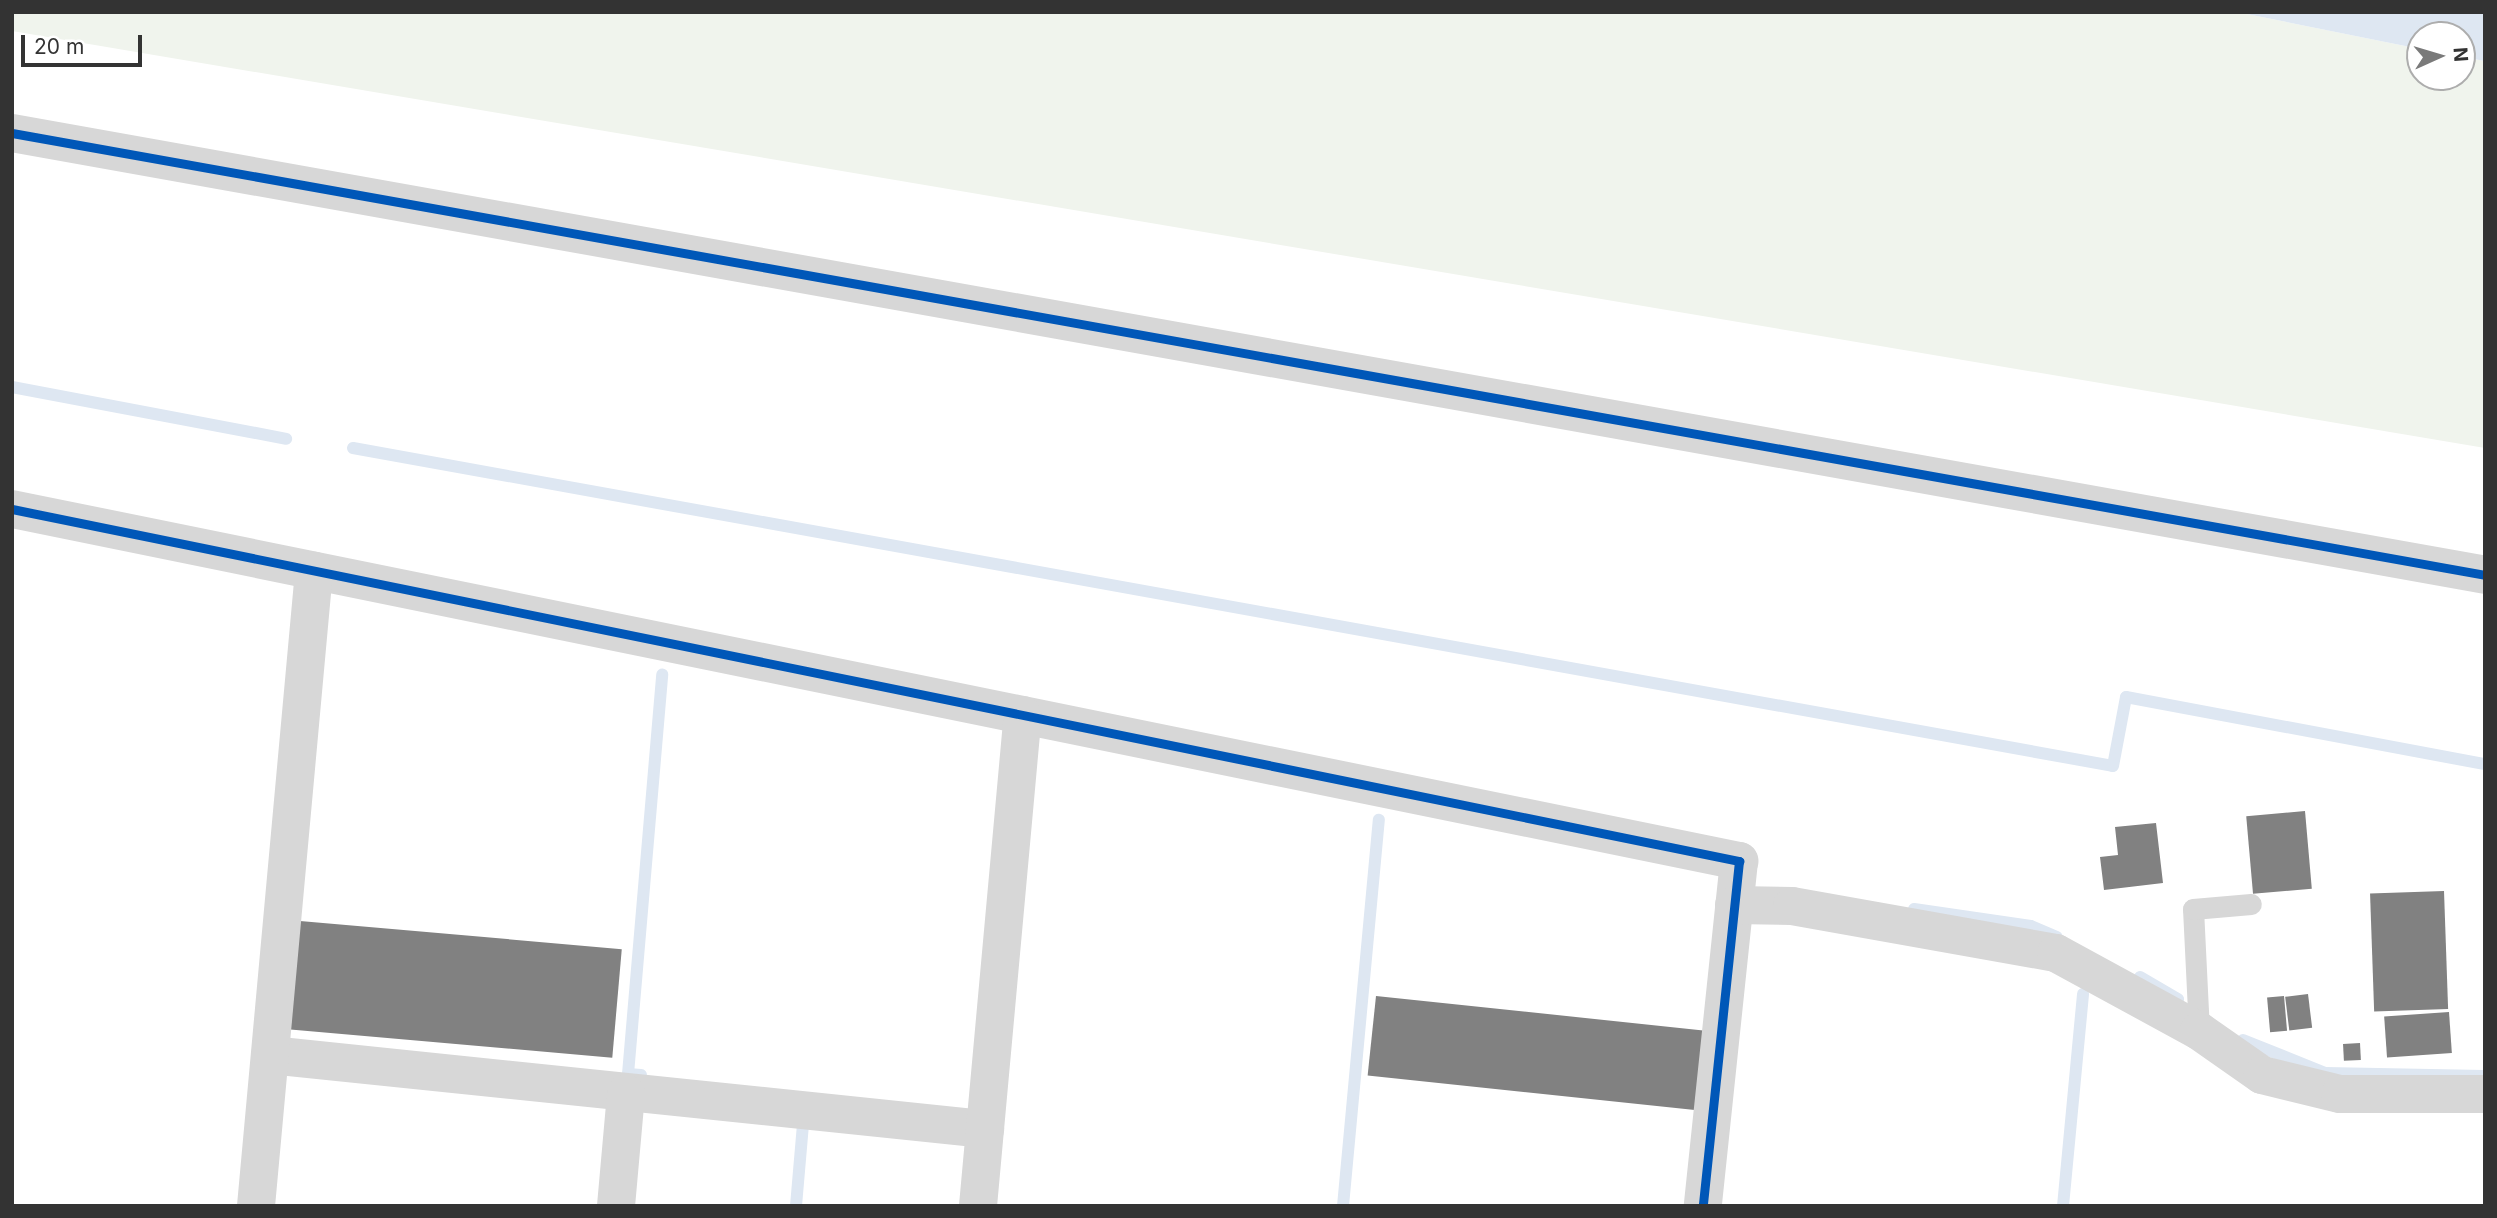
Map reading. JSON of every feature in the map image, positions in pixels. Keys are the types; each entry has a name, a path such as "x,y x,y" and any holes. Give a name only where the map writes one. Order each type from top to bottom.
{"street":[{"path":"12,132 2485,575"},
{"path":"12,509 1739,861 1703,1206"},
{"path":"256,1206 314,571"},
{"path":"978,1206 1023,715"},
{"path":"1734,905 1792,906 2056,953 2199,1031 2262,1075 2340,1094 2485,1094"},
{"path":"270,1055 985,1129"},
{"path":"616,1206 626,1093"}],"lane":[{"path":"2199,1031 2193,909 2251,904"}],"shaded area":[{"path":"12,12 2237,12 2406,46 2406,91 2476,91 2476,59 2485,61 2485,448 12,31"},
{"path":"2237,12 2485,12 2485,61 2476,59 2476,21 2406,21 2406,46"}],"building":[{"path":"2305,811 2312,889 2253,894 2246,816"},
{"path":"2156,823 2163,883 2104,890 2100,857 2118,855 2115,827"},
{"path":"2444,891 2448,1009 2374,1012 2370,894"},
{"path":"300,921 622,949 612,1058 291,1030"},
{"path":"2308,994 2312,1028 2289,1031 2285,997"},
{"path":"1376,996 1703,1030 1695,1110 1368,1076"},
{"path":"2284,996 2287,1031 2270,1032 2267,997"},
{"path":"2449,1012 2452,1053 2387,1057 2384,1017"},
{"path":"2360,1043 2361,1060 2344,1061 2343,1044"}],"waterway":[{"path":"12,387 286,439"},
{"path":"353,448 2113,766 2126,697 2485,764"},
{"path":"641,1075 628,1074 662,674"},
{"path":"1343,1206 1379,820"},
{"path":"1914,909 2031,926 2057,937"},
{"path":"2140,977 2178,999"},
{"path":"2063,1206 2083,994"},
{"path":"2243,1040 2325,1073 2484,1076"},
{"path":"796,1206 803,1124"}],"cycle path":[{"path":"12,133 2485,575"},
{"path":"12,509 1739,861 1703,1206"}]}
